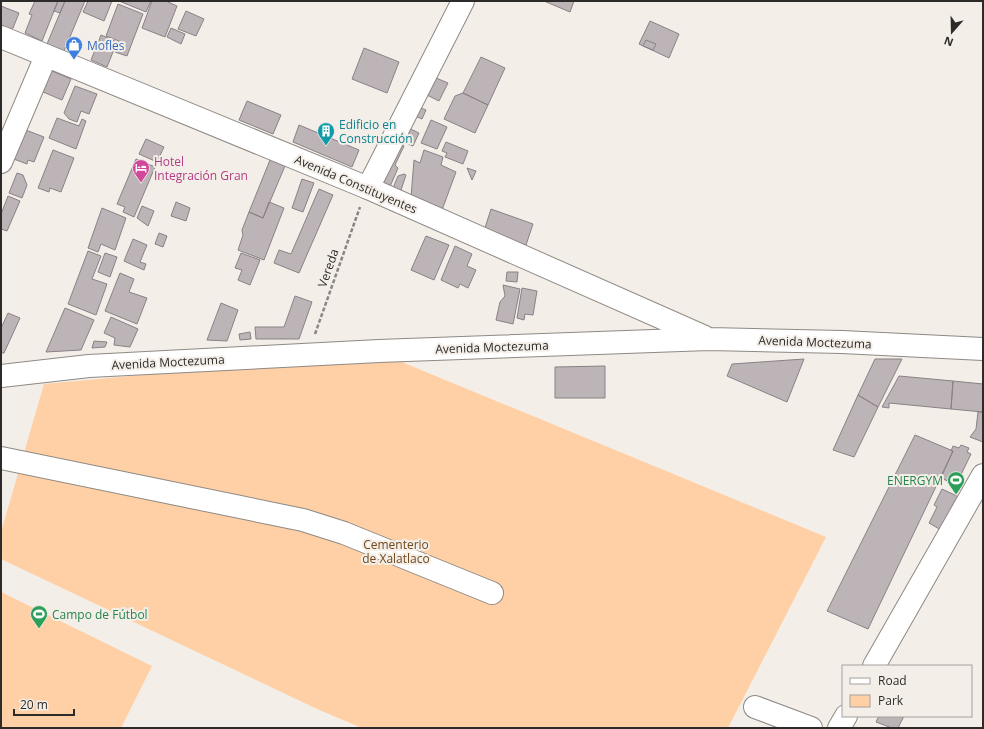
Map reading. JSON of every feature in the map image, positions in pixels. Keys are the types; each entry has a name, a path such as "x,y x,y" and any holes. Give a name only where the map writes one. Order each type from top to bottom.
{"main road":[{"path":"368,188 463,1"},
{"name":"Avenida Constituyentes","path":"1,37 368,188 709,339"},
{"path":"1,162 46,56"},
{"name":"Avenida Moctezuma","path":"1,376 89,366 379,351 709,339 842,342 983,349"},
{"path":"1,458 303,520 344,533 492,593"},
{"path":"875,665 983,475"},
{"path":"755,708 811,728"},
{"path":"839,728 845,717"}],"path":[{"name":"Vereda","path":"307,355 341,258 368,188"}],"green space":[{"name":"Cementerio de Xalatlaco","path":"380,353 826,537 728,728 362,728 317,709 1,559 1,532 44,384"},
{"name":"Campo de Fútbol","path":"1,592 152,666 121,728 1,728"}],"building":[{"path":"35,1 58,1 42,41 25,33 32,15 29,14"},
{"path":"58,1 65,1 60,13 54,11"},
{"path":"65,1 85,1 64,51 47,44"},
{"path":"88,1 112,1 104,21 83,12"},
{"path":"119,1 151,1 146,12"},
{"path":"152,1 166,1 177,6 165,37 142,28"},
{"path":"544,1 574,1 570,12"},
{"path":"118,4 143,14 127,56 115,52 119,41 106,36"},
{"path":"1,6 19,13 13,28 7,29 1,27"},
{"path":"186,11 204,19 196,36 178,29"},
{"path":"650,21 679,34 669,58 639,44"},
{"path":"171,28 185,34 181,44 167,37"},
{"path":"101,35 117,42 107,67 91,60"},
{"path":"646,40 656,44 653,50 643,46"},
{"path":"364,48 399,62 387,93 352,79"},
{"path":"481,57 505,68 488,105 463,93"},
{"path":"45,68 71,79 62,100 36,89"},
{"path":"429,75 448,83 439,101 421,92"},
{"path":"75,86 97,94 89,114 81,111 77,122 69,119 64,113"},
{"path":"463,93 488,105 475,133 444,119 455,96"},
{"path":"247,101 281,115 273,134 239,120"},
{"path":"413,105 426,110 422,119 409,113"},
{"path":"57,118 79,126 82,119 86,121 76,149 49,138"},
{"path":"431,120 447,127 437,149 421,143"},
{"name":"Edificio en Construcción","path":"299,125 359,150 352,167 293,142"},
{"path":"404,126 419,133 413,146 398,140"},
{"path":"18,127 44,137 34,162 28,160 27,164 11,158"},
{"path":"146,139 164,147 157,162 139,154"},
{"path":"394,141 404,146 395,165 398,168 389,189 375,182"},
{"path":"446,142 468,151 463,164 445,157 447,153 442,151"},
{"path":"53,150 74,158 61,192 50,188 49,192 38,188"},
{"path":"424,150 443,157 441,165 456,172 442,210 411,197 414,160 420,163"},
{"path":"136,159 155,167 134,217 123,212 125,207 117,204"},
{"path":"270,160 285,166 263,218 249,212"},
{"path":"467,168 476,171 472,180"},
{"path":"17,173 23,175 27,185 22,198 9,193"},
{"path":"404,174 406,175 401,190 393,188 398,176"},
{"path":"302,179 314,183 303,212 292,208"},
{"path":"319,189 333,195 299,273 274,263 279,250 291,254"},
{"path":"8,196 20,201 7,231 1,229 1,214"},
{"path":"176,202 190,208 186,221 171,216"},
{"path":"269,202 284,208 264,260 238,250 243,235 242,230 249,212 263,218"},
{"path":"142,206 154,211 148,226 137,218"},
{"path":"102,208 126,218 115,250 101,244 98,252 88,248"},
{"path":"491,209 533,224 526,245 484,231"},
{"path":"159,233 167,236 163,247 155,244"},
{"path":"426,236 449,245 434,280 411,270"},
{"path":"133,239 147,245 140,262 146,264 144,270 124,261"},
{"path":"455,246 472,254 467,266 476,270 468,288 460,284 458,288 441,280"},
{"path":"88,251 101,256 92,279 107,284 96,315 68,304"},
{"path":"105,253 117,257 110,277 98,272"},
{"path":"241,253 260,260 250,285 238,280 242,270 235,268"},
{"path":"507,272 518,272 517,282 506,281"},
{"path":"120,273 134,279 129,292 147,298 137,324 105,311"},
{"path":"503,285 520,289 513,324 496,320 500,302 505,296"},
{"path":"522,288 537,291 533,315 525,314 524,320 517,318"},
{"path":"295,296 312,302 299,339 256,339 255,327 284,327"},
{"path":"221,303 238,310 227,341 207,340"},
{"path":"65,308 94,320 81,350 46,352"},
{"path":"8,313 20,318 4,353 1,353 1,328"},
{"path":"111,317 138,329 130,347 114,345 115,338 104,333"},
{"path":"250,332 251,339 240,340 239,334"},
{"path":"94,341 107,342 105,347 92,348"},
{"path":"804,359 787,402 727,376 732,364"},
{"path":"875,359 902,359 878,407 858,395"},
{"path":"605,366 605,398 555,398 555,367"},
{"path":"899,376 953,381 951,409 889,403 889,408 882,407"},
{"path":"953,381 983,384 983,412 951,409"},
{"path":"858,395 878,407 854,457 833,450"},
{"path":"978,412 983,412 983,442 970,437 976,429"},
{"path":"915,435 953,451 868,629 827,611"},
{"path":"961,445 969,448 967,452 971,454 956,485 941,478 953,451 951,451 953,446 959,448"},
{"path":"942,489 959,497 941,530 929,523 937,507 934,505"},
{"path":"878,717 904,717 898,728 892,728 876,722"}],"place":[{"name":"Mofles","path":"74,60"},
{"name":"Edificio en Construcción","path":"326,146"},
{"name":"Hotel Integración Gran","path":"141,183"},
{"name":"ENERGYM","path":"956,495"},
{"name":"Campo de Fútbol","path":"39,629"}]}
